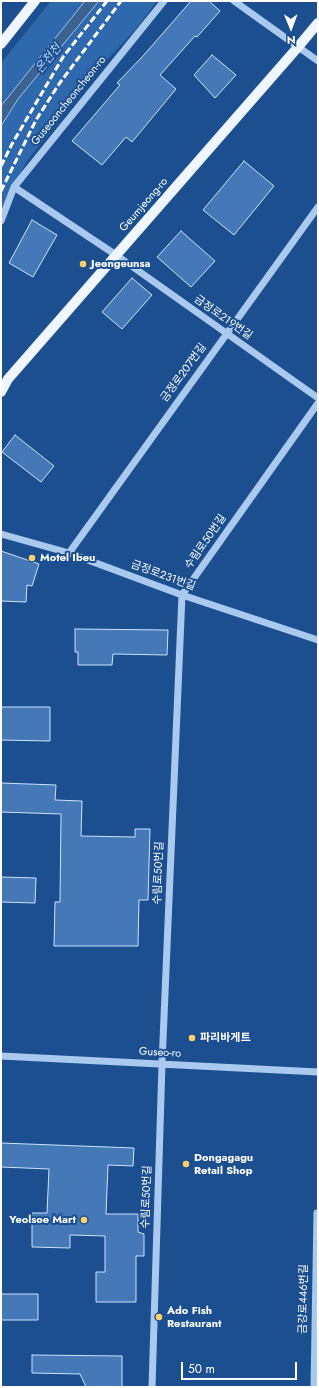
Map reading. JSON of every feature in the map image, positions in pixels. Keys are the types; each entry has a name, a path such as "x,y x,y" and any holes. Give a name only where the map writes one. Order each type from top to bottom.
{"main road":[{"path":"1,44 35,1"},
{"name":"Geumjeong-ro","path":"1,392 5,382 318,23"}],"street":[{"name":"Guseooncheoncheon-ro","path":"1,221 14,187 164,1"},
{"path":"234,1 318,61"},
{"name":"금정로219번길","path":"14,187 116,255 318,398"},
{"name":"금정로207번길","path":"69,553 318,206"},
{"name":"수림로50번길","path":"152,1387 162,1064 182,595 318,403"},
{"name":"금정로231번길","path":"1,534 69,553 182,595 318,640"},
{"name":"Guseo-ro","path":"1,1056 318,1072"},
{"name":"금강로446번길","path":"314,1387 318,1213"}],"shaded area":[{"path":"51,1 157,1 136,29 105,62 27,161 1,209 1,63"}],"water":[{"name":"온천천","path":"85,1 99,1 18,99 1,126 1,106"}],"building":[{"path":"191,1 209,1 220,11 160,75 176,89 132,142 126,137 102,165 72,141 120,85 117,83 143,56"},
{"path":"212,55 236,75 215,98 194,75"},
{"path":"244,161 274,186 234,235 203,210"},
{"path":"32,220 57,235 33,277 9,263"},
{"path":"181,231 215,261 191,287 157,257"},
{"path":"132,278 152,295 122,329 102,312"},
{"path":"15,435 54,466 41,482 2,452"},
{"path":"1,551 39,564 32,586 27,585 26,602 1,601"},
{"path":"75,629 168,630 167,655 113,654 112,665 78,665 78,652 75,652"},
{"path":"1,707 50,707 50,741 1,740"},
{"path":"1,783 56,785 55,800 82,801 81,836 135,837 135,829 150,829 148,900 139,900 138,946 54,946 55,902 60,902 61,814 1,812"},
{"path":"1,877 36,878 35,903 1,902"},
{"path":"1,1143 134,1148 133,1166 108,1165 106,1214 138,1214 138,1232 144,1234 144,1256 136,1256 136,1302 96,1302 96,1272 105,1272 105,1236 70,1235 70,1248 32,1247 32,1213 47,1213 49,1169 1,1167"},
{"path":"1,1294 38,1294 38,1320 1,1320"},
{"path":"32,1355 122,1356 122,1387 86,1387 80,1374 32,1373"}],"railway":[{"path":"1,166 12,144 63,57 107,1"},
{"path":"1,191 36,120 59,84 121,1"}],"place":[{"name":"Jeongeunsa","path":"83,264"},
{"name":"Motel Ibeu","path":"32,558"},
{"name":"파리바게트","path":"192,1038"},
{"name":"Dongagagu Retail Shop","path":"186,1164"},
{"name":"Yeolsoe Mart","path":"84,1220"},
{"name":"Ado Fish Restaurant","path":"159,1317"}]}
